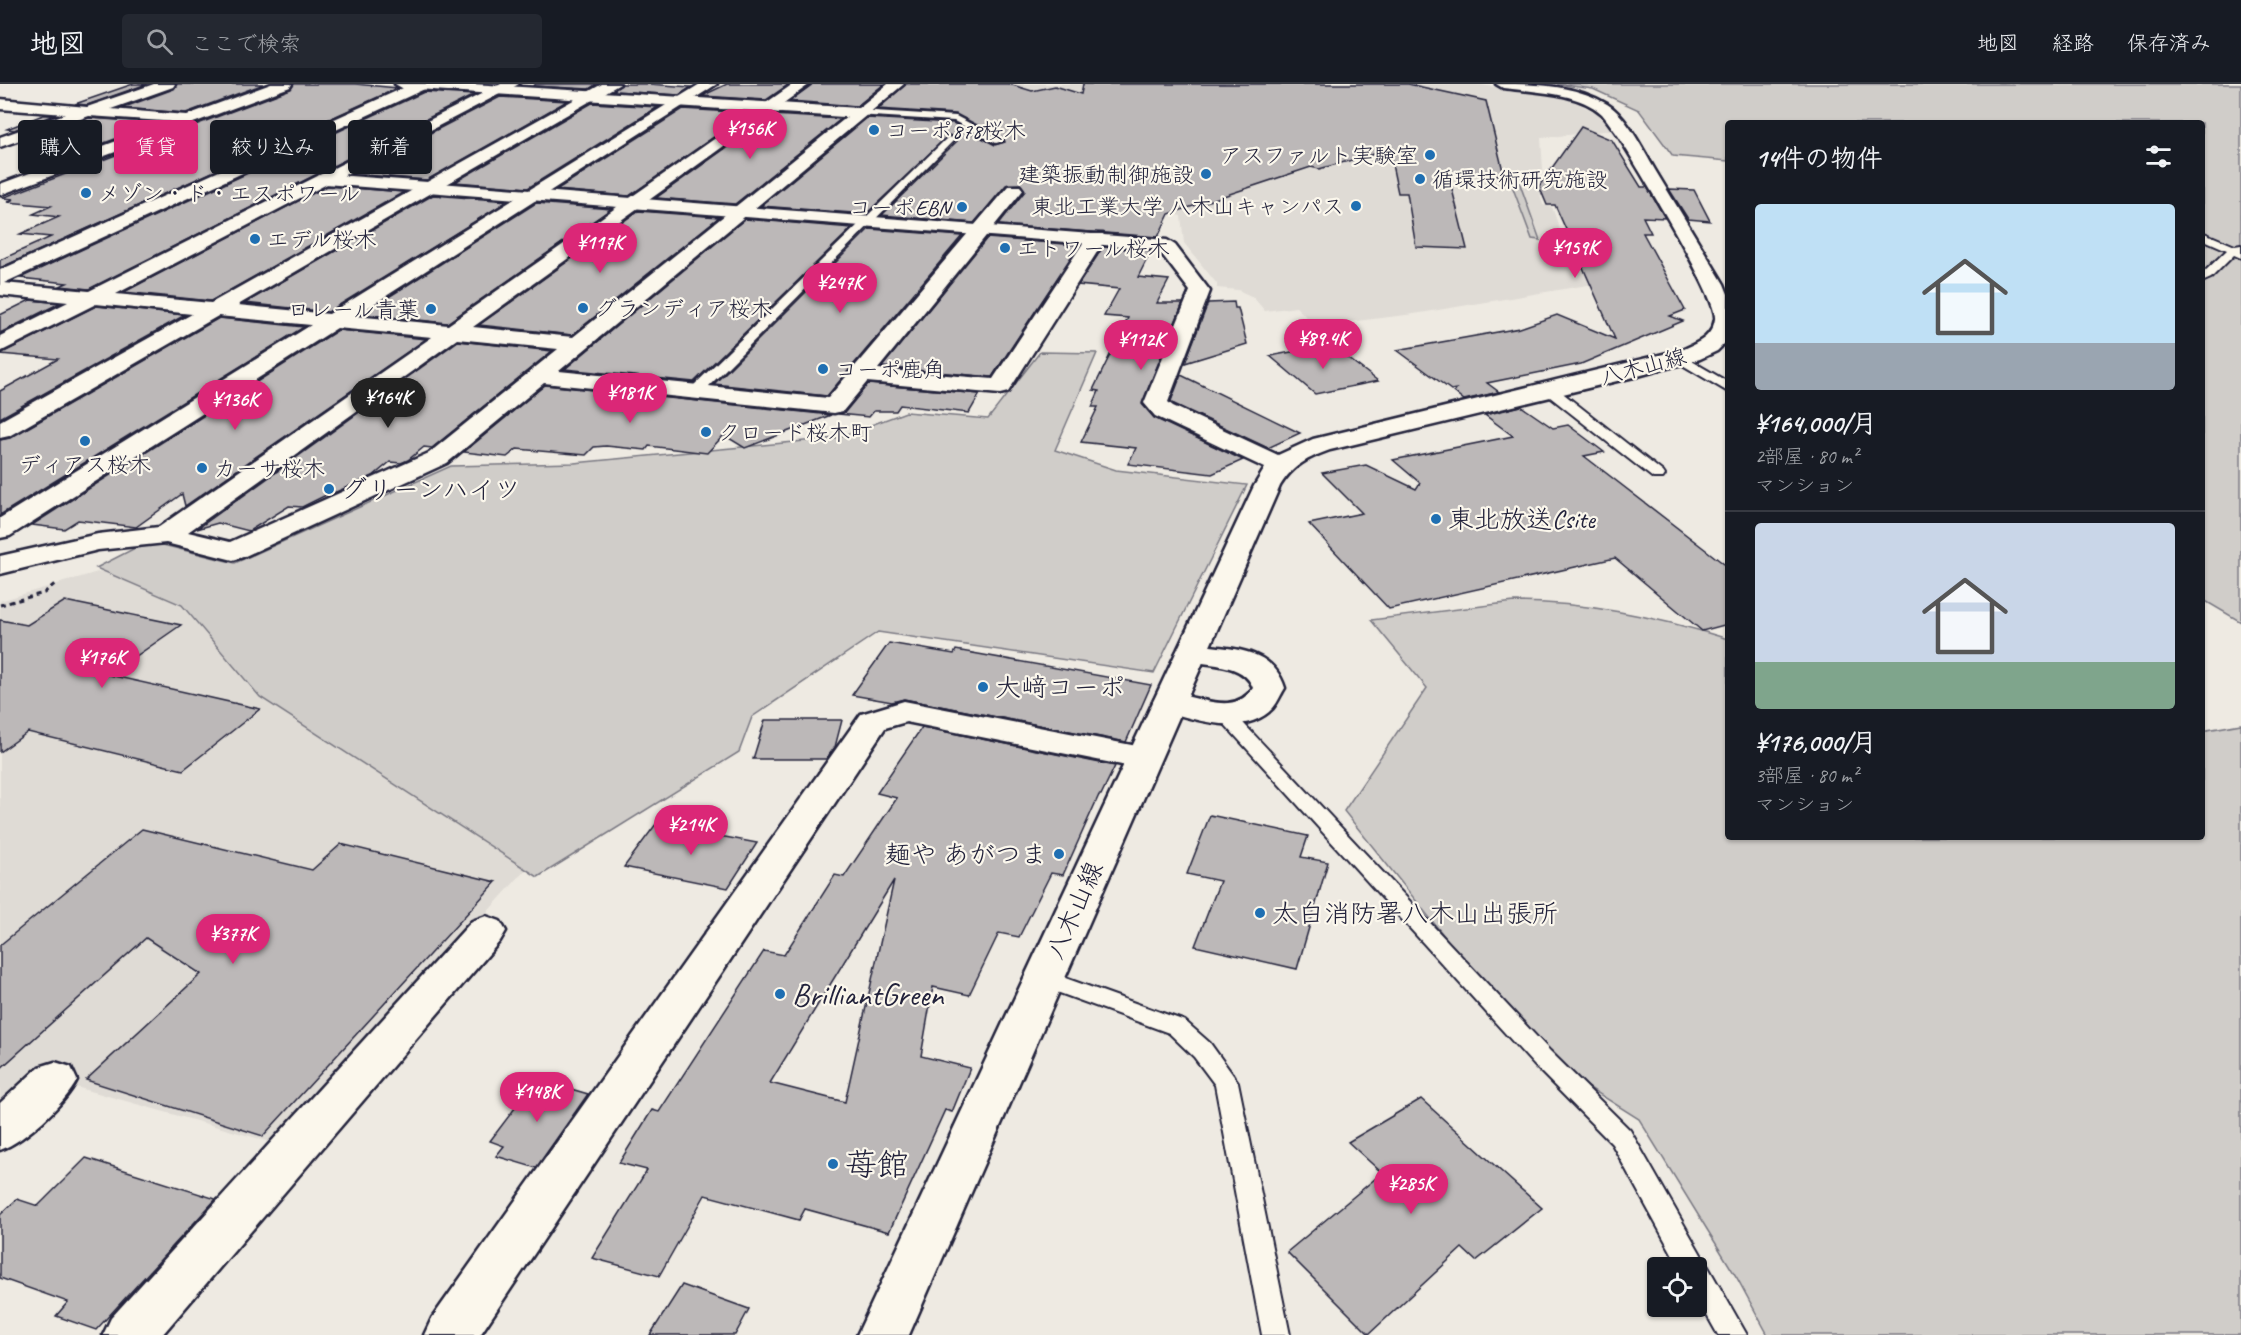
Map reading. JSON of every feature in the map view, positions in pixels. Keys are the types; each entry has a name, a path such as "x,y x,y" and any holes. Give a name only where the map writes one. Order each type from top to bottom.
{"street":[{"path":"0,142 168,84"},
{"path":"1,104 186,120 285,84"},
{"path":"402,84 505,87 590,97 858,113"},
{"path":"0,431 613,84"},
{"path":"0,530 710,84"},
{"path":"166,536 803,84"},
{"path":"0,565 98,542 166,536 233,551 438,458 858,113 897,84"},
{"name":"八木山線","path":"1503,84 1571,95 1597,104 1610,114 1626,135 1714,284 1725,314"},
{"path":"336,125 422,85"},
{"path":"0,345 505,87"},
{"path":"1,104 44,91"},
{"path":"0,190 114,147"},
{"path":"0,278 229,174"},
{"path":"248,174 266,175"},
{"path":"290,177 1160,244 1168,249 1200,291 1156,403 1164,411 1273,476"},
{"path":"539,376 834,406 1014,190"},
{"path":"861,374 1000,387 1096,238"},
{"path":"0,289 579,344"},
{"name":"八木山線","path":"883,1335 1142,758 1273,476 1294,455 1322,444 1678,357 1724,338"},
{"path":"1169,702 1225,714 1246,712 1263,701 1269,688 1265,675 1248,662 1192,653"},
{"path":"450,1335 873,721 904,711 1142,758"},
{"path":"129,1335 486,931"},
{"path":"0,1131 55,1080"}],"lane":[{"path":"858,113 956,119 999,141"},
{"path":"695,392 951,139"},
{"path":"2205,237 2239,250"},
{"path":"2205,277 2239,250"},
{"path":"1678,357 1725,386"},
{"path":"1550,390 1658,475"},
{"path":"1225,714 1542,1058 1621,1137 1733,1335"},
{"path":"1043,978 1178,1027 1202,1050 1226,1082 1276,1335"}],"path":[{"path":"0,605 44,593"}],"shaded area":[{"name":"東北工業大学 八木山キャンパス","path":"928,84 1476,84 1569,99 1601,115 1612,130 1541,138 1543,170 1535,174 1543,205 1552,207 1572,264 1600,283 1414,314 1316,326 1296,307 1265,311 1253,297 1238,290 1217,288 1217,284 1184,243 1181,216 990,169"},
{"path":"1557,84 2241,84 2241,622 2205,601 2205,120 1725,120 1725,161 1673,156 1639,110 1593,89"},
{"path":"1508,175 1517,176 1540,240 1532,239"},
{"path":"1040,352 1097,353 1055,450 1116,470 1247,485 1154,673 878,632 752,717 739,752 538,877 260,697 182,605 96,568 139,546 159,544 235,563 451,466 574,463 836,438 906,412 988,419"},
{"path":"101,571 171,576 575,815 278,1144 69,1085 0,1115 0,601"},
{"path":"1514,602 1541,603 1622,612 1725,638 1725,840 2205,840 2205,730 2241,724 2241,1335 1768,1335 1737,1278 1639,1119 1542,1058 1344,811 1427,688 1371,620"}],"building":[{"path":"133,84 147,84 87,105 75,104"},
{"path":"177,84 264,84 186,113 122,108 174,89"},
{"path":"294,84 355,84 398,88 327,120 210,120 210,173 0,268 0,260 51,237 20,234 59,217 33,214 51,206 7,202 14,199 2,198 66,174 102,174 102,160 114,156 114,174 198,174 198,124 291,89"},
{"path":"536,84 597,84 589,89 533,86"},
{"path":"622,84 691,87 679,95 613,91"},
{"path":"727,84 789,84 766,100 702,96"},
{"path":"812,84 884,84 857,106 790,101"},
{"path":"906,84 1009,84 1032,91 1055,86 1081,94 1083,84 1408,84 1486,101 1504,175 1448,173 1467,249 1416,247 1407,193 1398,193 1389,150 1319,169 1311,167 1169,214 1158,237 998,225 1025,191 1020,184 1006,185 974,223 882,215 957,141 956,137 949,135 866,214 761,206 867,118 953,123 995,145 1005,142 1004,139 956,114 878,109"},
{"path":"424,92 474,95 424,120 363,120"},
{"path":"500,97 567,101 427,180 351,174 432,174 432,132"},
{"path":"592,103 658,107 528,188 455,182"},
{"path":"683,109 748,113 629,196 556,190"},
{"path":"43,115 54,115 41,120 30,120"},
{"path":"772,115 841,119 735,204 656,198"},
{"path":"89,118 117,120 114,120 114,139 102,144 102,120 84,120"},
{"path":"18,125 18,128 7,129"},
{"path":"348,127 348,158 336,165 336,133"},
{"path":"1581,127 1612,140 1641,187 1647,187 1665,218 1643,217 1651,233 1643,233 1685,310 1670,316 1683,321 1581,364 1487,383 1499,392 1464,400 1454,392 1456,389 1451,390 1397,350 1520,328 1557,315 1615,339 1555,205 1547,205 1539,186"},
{"path":"246,174 317,174 89,289 60,286 67,283 20,278"},
{"path":"327,186 404,192 211,301 124,292"},
{"path":"1669,189 1694,190 1710,221 1688,219"},
{"path":"433,195 508,201 328,312 245,303"},
{"path":"536,203 611,209 447,323 362,314"},
{"path":"638,211 719,217 572,335 479,325"},
{"path":"745,219 852,228 694,382 565,369"},
{"path":"869,229 962,236 827,396 714,384"},
{"path":"987,238 1079,245 992,377 882,367"},
{"path":"1103,247 1151,251 1138,277 1169,280 1157,303 1183,303 1142,404 1154,418 1243,460 1212,474 1128,464 1136,448 1081,442 1098,407 1092,407 1099,391 1093,390 1128,318 1104,316 1119,289 1078,285"},
{"path":"30,300 60,303 0,333 0,315"},
{"path":"1234,302 1235,308 1238,308 1247,344 1185,363 1208,303"},
{"path":"96,306 185,315 0,418 0,391 58,359 0,354"},
{"path":"219,318 304,327 0,515 0,440 10,438"},
{"path":"338,330 426,339 185,506 182,494 136,527 78,520 64,529 32,525"},
{"path":"458,341 552,351 432,448 424,447 401,463 390,462 373,476 302,507 289,506 249,531 218,523 197,529"},
{"path":"1318,347 1328,355 1340,352 1378,381 1315,394 1270,356"},
{"path":"1181,375 1300,433 1268,448 1174,404 1171,401"},
{"path":"868,384 980,394 969,413 900,405 896,411 874,411 869,417 838,414 845,412"},
{"path":"545,385 831,415 745,448 724,435 707,453 649,446 646,450 594,447 586,455 517,449 507,457 464,452"},
{"name":"東北放送Csite","path":"1521,406 1553,428 1568,425 1604,452 1584,456 1725,565 1725,625 1702,631 1615,558 1389,609 1309,524 1362,513 1322,473 1366,465 1416,489 1420,483 1393,460 1513,436 1485,415"},
{"path":"65,601 181,625 109,675 260,709 183,770 28,732 0,752 0,620 27,625"},
{"path":"889,643 954,654 956,650 1151,685 1126,742 904,699 892,702 852,695"},
{"path":"765,720 842,720 835,747 826,759 753,759"},
{"path":"922,727 1115,766 1099,795 1063,875 1051,873 1019,937 999,933 969,995 933,987 921,1056 970,1068 952,1112 945,1110 889,1232 805,1209 799,1220 705,1195 659,1276 592,1258 647,1170 619,1163 652,1110 659,1112 764,951 784,955 835,875 844,877 897,798 877,793","holes":["894,880 845,1102 770,1083"]},
{"name":"太白消防署八木山出張所","path":"1210,815 1308,836 1301,857 1328,862 1297,969 1195,946 1220,881 1187,874"},
{"path":"656,824 757,843 728,888 624,867"},
{"path":"142,829 312,870 341,844 496,882 263,1136 86,1080 201,974 146,938 0,1069 0,945"},
{"path":"537,1079 588,1094 536,1168 496,1156 504,1146 490,1141"},
{"path":"1421,1099 1542,1208 1476,1261 1462,1248 1369,1334 1287,1252 1382,1173 1348,1142"},
{"path":"86,1158 216,1199 96,1330 56,1316 68,1302 0,1278 0,1215 17,1199 38,1206"},
{"path":"682,1285 749,1309 735,1335 650,1335"}],"place":[{"name":"コーポ878桜木","path":"874,130"},
{"name":"アスファルト実験室","path":"1430,155"},
{"name":"建築振動制御施設","path":"1206,174"},
{"name":"循環技術研究施設","path":"1420,179"},
{"name":"メゾン・ド・エスポワール","path":"86,193"},
{"name":"東北工業大学 八木山キャンパス","path":"1356,206"},
{"name":"コーポEBN","path":"962,207"},
{"name":"エデル桜木","path":"255,239"},
{"name":"エトワール桜木","path":"1005,248"},
{"name":"グランディア桜木","path":"583,308"},
{"name":"ロレール青葉","path":"431,309"},
{"name":"コーポ鹿角","path":"823,369"},
{"name":"クロード桜木町","path":"706,432"},
{"name":"ディアス桜木","path":"85,441"},
{"name":"カーサ桜木","path":"202,468"},
{"name":"グリーンハイツ","path":"329,489"},
{"name":"東北放送Csite","path":"1436,519"},
{"name":"大﨑コーポ","path":"983,687"},
{"name":"麺や あがつま","path":"1059,854"},
{"name":"太白消防署八木山出張所","path":"1260,913"},
{"name":"BrilliantGreen","path":"780,994"},
{"name":"苺館","path":"833,1164"}]}
